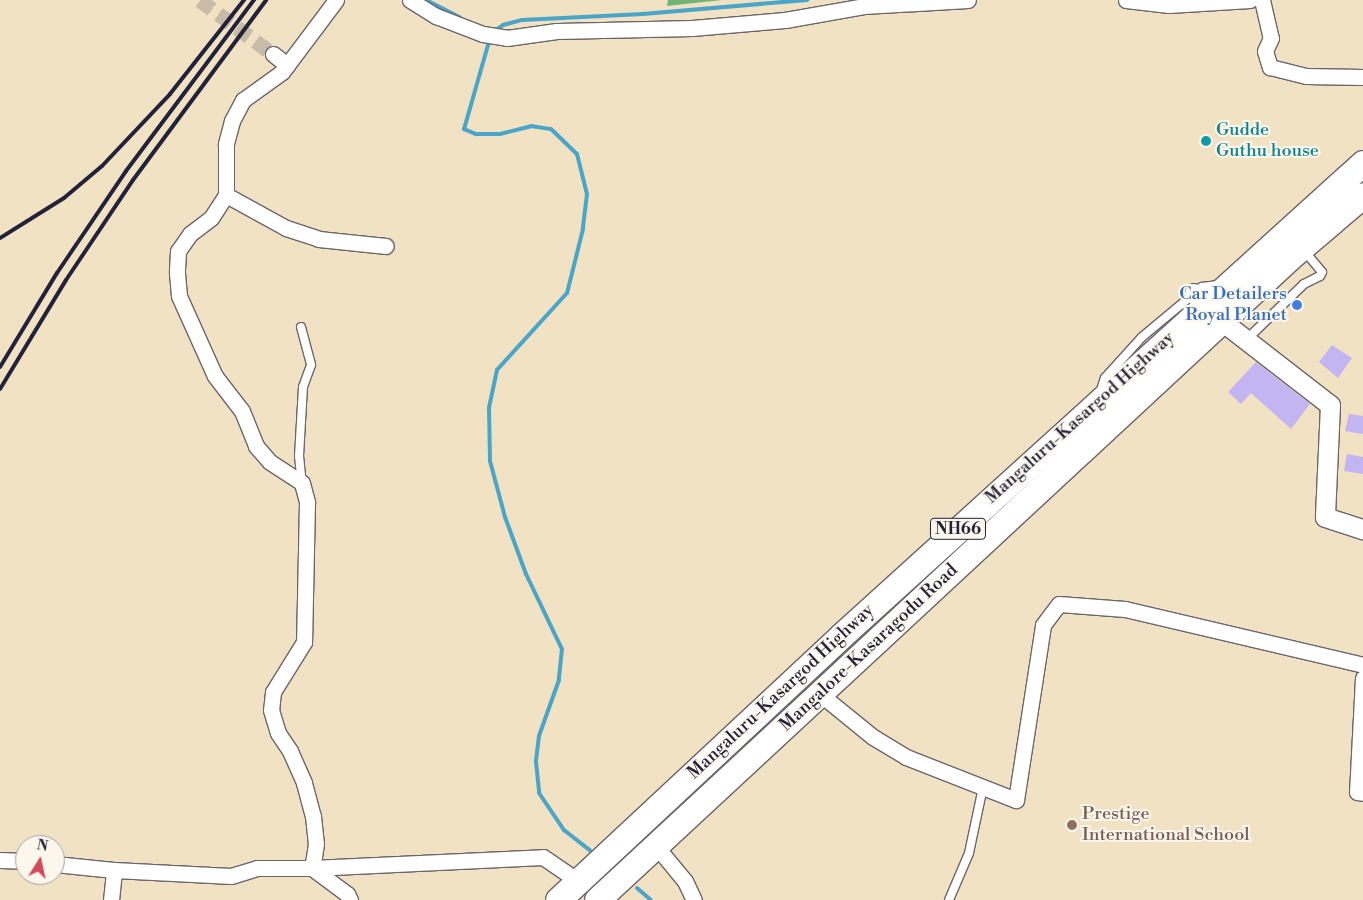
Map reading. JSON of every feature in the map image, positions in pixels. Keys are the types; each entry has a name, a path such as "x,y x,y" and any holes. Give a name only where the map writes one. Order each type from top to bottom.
{"highway":[{"name":"Mangaluru-Kasargod Highway","path":"558,900 1100,400 1199,299 1225,286 1363,163"},
{"name":"Mangalore-Kasaragodu Road","path":"597,900 1302,247 1363,195"}],"street":[{"path":"312,868 316,844 313,816 304,783 290,751 278,734 271,710 273,692 304,642 307,502 302,483 270,462 256,446 242,411 215,376 179,296 178,251 190,234 211,218 226,195 224,166 232,121 243,100 282,72 336,0"},
{"path":"410,0 436,16 490,36 557,31 692,28 785,20 864,6 968,0"},
{"path":"1126,0 1169,5 1250,0"},
{"path":"1262,0 1271,38 1265,51 1270,67 1306,76 1363,77"},
{"path":"273,54 287,64"},
{"path":"226,195 286,228 319,239 386,246"},
{"path":"1199,299 1223,322 1330,405 1325,517 1363,529"},
{"path":"820,694 873,737 906,757 1016,800 1043,625 1059,604 1125,609 1363,665"},
{"path":"1363,678 1357,792 1363,793"},
{"path":"656,846 685,881 694,900"},
{"path":"65,865 114,870 231,876 257,868 312,868 543,857 578,881"},
{"path":"0,860 15,861"},
{"path":"312,868 347,894 350,900"},
{"path":"111,900 114,870"}],"lane":[{"path":"1246,340 1304,284 1320,276 1322,272 1302,247"},
{"path":"301,327 311,365 303,387 299,456 302,483"},
{"path":"949,900 969,853 983,787"}],"green space":[{"path":"668,0 722,0 667,6"}],"building":[{"path":"1332,345 1352,358 1338,378 1319,362"},
{"path":"1256,362 1310,404 1291,429 1251,393 1241,404 1228,392"},
{"path":"1349,414 1363,416 1363,434 1345,431"},
{"path":"1347,454 1363,457 1363,474 1344,471"}],"waterway":[{"path":"426,0 460,17"},
{"path":"493,32 503,25 522,20 643,14 807,0"},
{"path":"490,38 464,129 476,134 500,134 531,126 551,129 577,154 587,194 583,229 567,293 497,370 489,408 490,461 505,517 526,574 562,649 559,680 539,736 536,762 539,793 564,830 590,850"},
{"path":"637,888 651,900"}],"tunnel":[{"path":"200,0 273,54"}],"railway":[{"path":"0,238 64,198 102,166 170,94 244,0"},
{"path":"0,367 57,273 126,171 254,0"},
{"path":"0,389 66,280 133,180 266,0"}],"place":[{"name":"Gudde Guthu house","path":"1206,141"},
{"name":"Car Detailers Royal Planet","path":"1297,305"},
{"name":"Prestige International School","path":"1072,825"}]}
